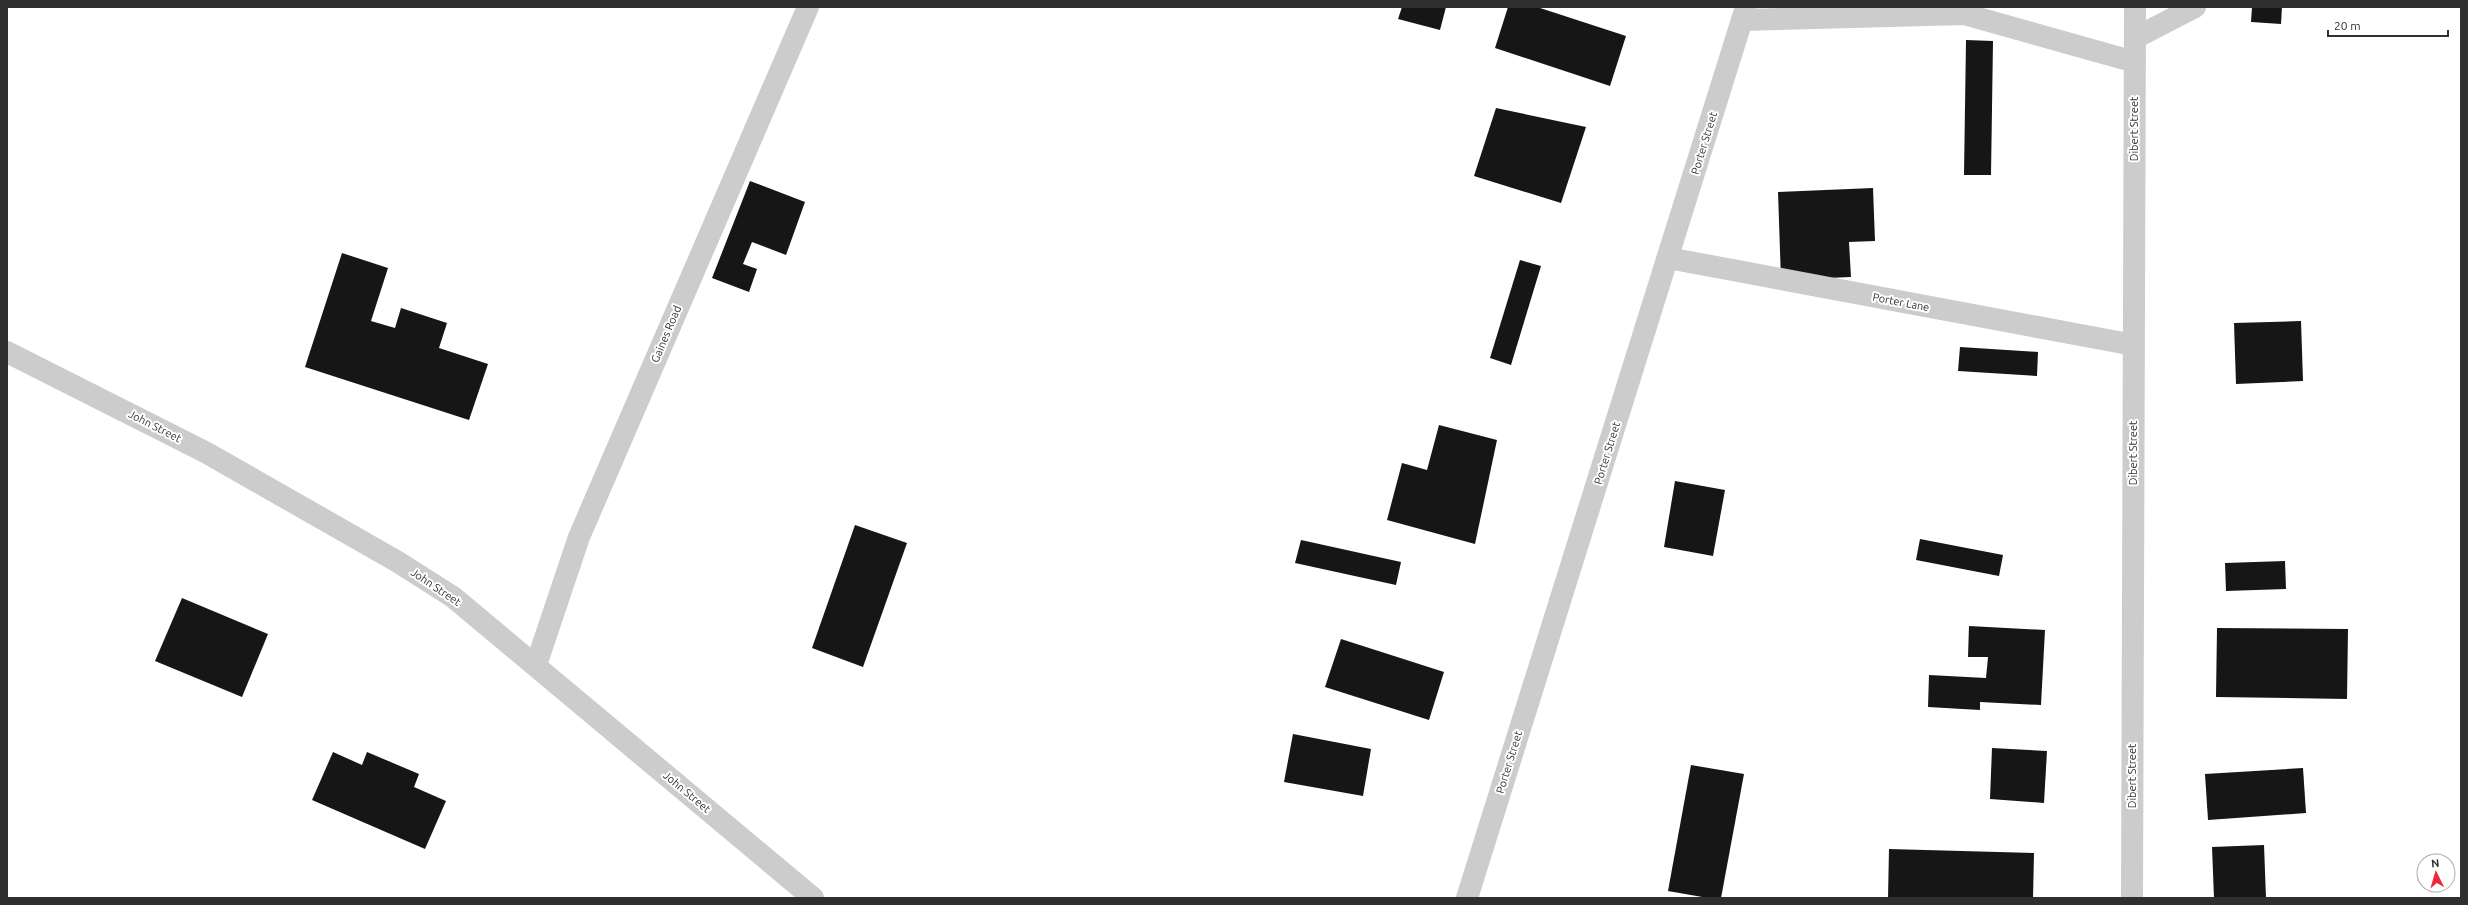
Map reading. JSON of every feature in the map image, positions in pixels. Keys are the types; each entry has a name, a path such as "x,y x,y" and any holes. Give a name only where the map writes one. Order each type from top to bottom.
{"street":[{"name":"Gaines Road","path":"536,665 578,537 808,7"},
{"name":"Dibert Street","path":"2132,898 2135,7"},
{"path":"2135,38 2195,7"},
{"path":"1744,14 1964,14 2135,62"},
{"name":"Porter Street","path":"1466,898 1744,14"},
{"name":"Porter Lane","path":"1668,258 2134,345"},
{"name":"John Street","path":"7,352 207,452 398,562 453,597 813,898"}],"building":[{"path":"1402,7 1446,7 1440,30 1398,19"},
{"path":"1508,7 1537,7 1626,36 1610,86 1495,48"},
{"path":"2252,7 2282,7 2281,24 2251,22"},
{"path":"1966,40 1993,41 1991,175 1964,175"},
{"path":"1496,108 1586,127 1561,203 1474,176"},
{"path":"750,181 805,202 786,255 752,242 743,264 757,269 749,292 712,278"},
{"path":"1873,188 1875,241 1849,242 1851,277 1781,280 1778,192"},
{"path":"342,253 388,268 371,321 395,328 401,308 447,323 439,348 488,364 469,420 305,367"},
{"path":"1520,260 1541,266 1511,365 1490,358"},
{"path":"2301,321 2303,381 2236,384 2234,323"},
{"path":"1960,347 2038,352 2037,376 1958,371"},
{"path":"1439,425 1497,440 1475,544 1387,520 1402,463 1427,470"},
{"path":"1675,481 1725,490 1713,556 1664,547"},
{"path":"855,525 907,543 863,667 812,648"},
{"path":"1920,539 2003,555 1999,576 1916,560"},
{"path":"1301,540 1401,562 1396,585 1295,563"},
{"path":"2285,561 2286,589 2226,591 2225,563"},
{"path":"182,598 268,634 242,697 155,661"},
{"path":"1969,626 2045,630 2041,705 1980,702 1980,710 1928,707 1929,675 1986,678 1988,657 1968,657"},
{"path":"2217,628 2348,629 2347,699 2216,697"},
{"path":"1341,639 1444,672 1429,720 1325,687"},
{"path":"1293,734 1371,749 1363,796 1284,782"},
{"path":"1992,748 2047,751 2044,803 1990,799"},
{"path":"333,752 362,765 367,752 419,774 414,787 446,801 425,849 312,800"},
{"path":"1691,765 1744,774 1721,898 1708,898 1668,891"},
{"path":"2303,768 2306,813 2208,820 2205,774"},
{"path":"2264,845 2266,898 2214,898 2212,847"},
{"path":"1889,849 2034,853 2033,898 1888,898"}]}
